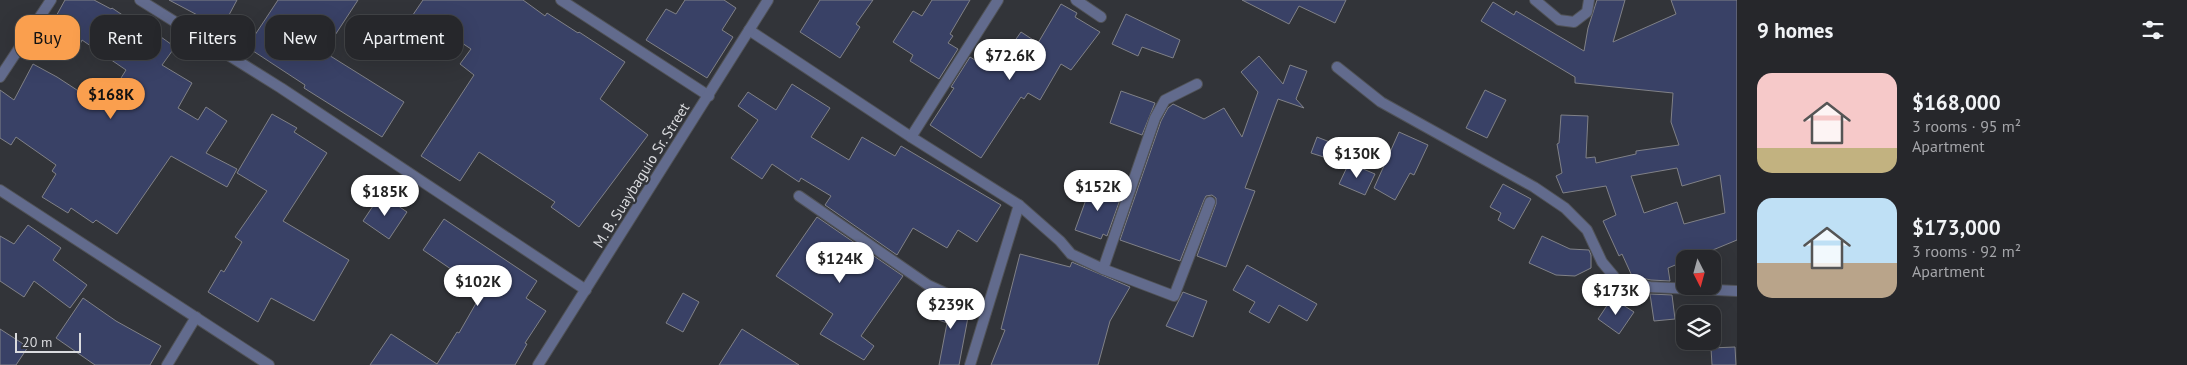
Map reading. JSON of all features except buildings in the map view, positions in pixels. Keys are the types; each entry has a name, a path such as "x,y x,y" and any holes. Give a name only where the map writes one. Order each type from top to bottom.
{"street":[{"path":"0,77 51,0"},
{"path":"140,0 312,108 586,290"},
{"path":"561,0 709,96"},
{"name":"M. B. Suaybaguio Sr. Street","path":"538,365 768,0"},
{"path":"911,137 998,0"},
{"path":"1076,0 1101,17"},
{"path":"1534,0 1559,20 1574,22 1587,12 1589,0"},
{"path":"749,30 911,137 1019,205 1060,241 1071,254 1103,269 1174,296 1210,202"},
{"path":"1337,67 1381,102 1534,188 1565,208 1587,230 1602,262 1617,280 1650,287 1737,291"},
{"path":"1103,269 1155,118 1165,100 1196,84"},
{"path":"0,190 269,365"},
{"path":"799,196 928,284 986,312"},
{"path":"970,365 1019,205"},
{"path":"167,365 196,317"}]}
